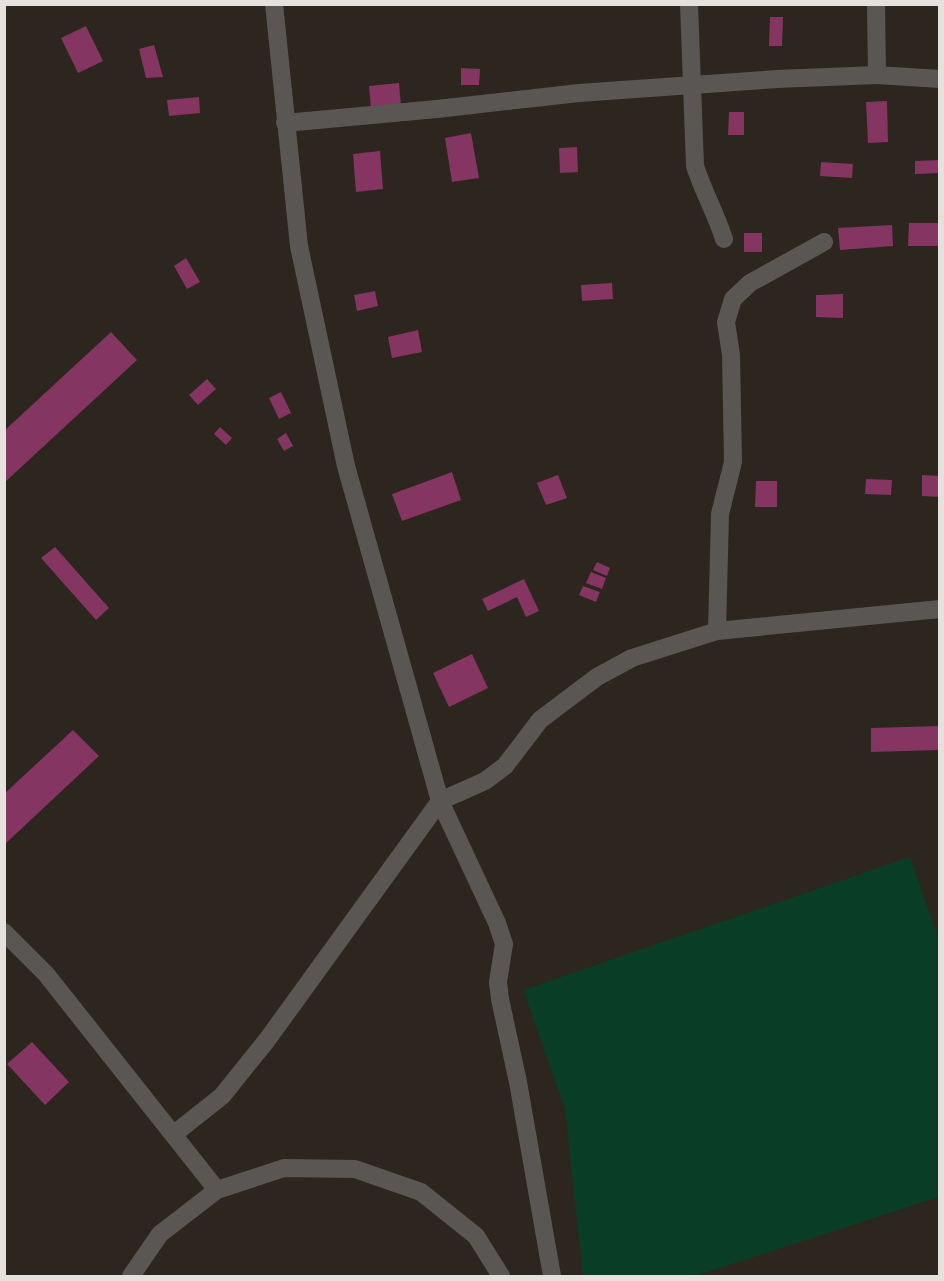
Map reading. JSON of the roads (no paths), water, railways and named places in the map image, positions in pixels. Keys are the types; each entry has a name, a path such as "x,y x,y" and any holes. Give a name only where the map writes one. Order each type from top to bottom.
{"street":[{"path":"274,4 299,246 346,466 440,801 497,922 504,944 498,982 500,999 518,1082 552,1276"},
{"path":"689,4 695,166 724,239"},
{"path":"876,4 877,75"},
{"path":"285,123 579,93 777,79 877,75 939,79"},
{"path":"717,631 720,514 733,462 730,355 726,322 733,299 750,284 824,242"},
{"path":"174,1134 222,1096 267,1040 440,801 485,781 505,766 540,720 597,677 632,658 717,631 939,609"},
{"path":"4,932 46,974 217,1190"},
{"path":"132,1276 160,1234 217,1190 284,1168 355,1169 421,1192 476,1236 501,1276"}]}
